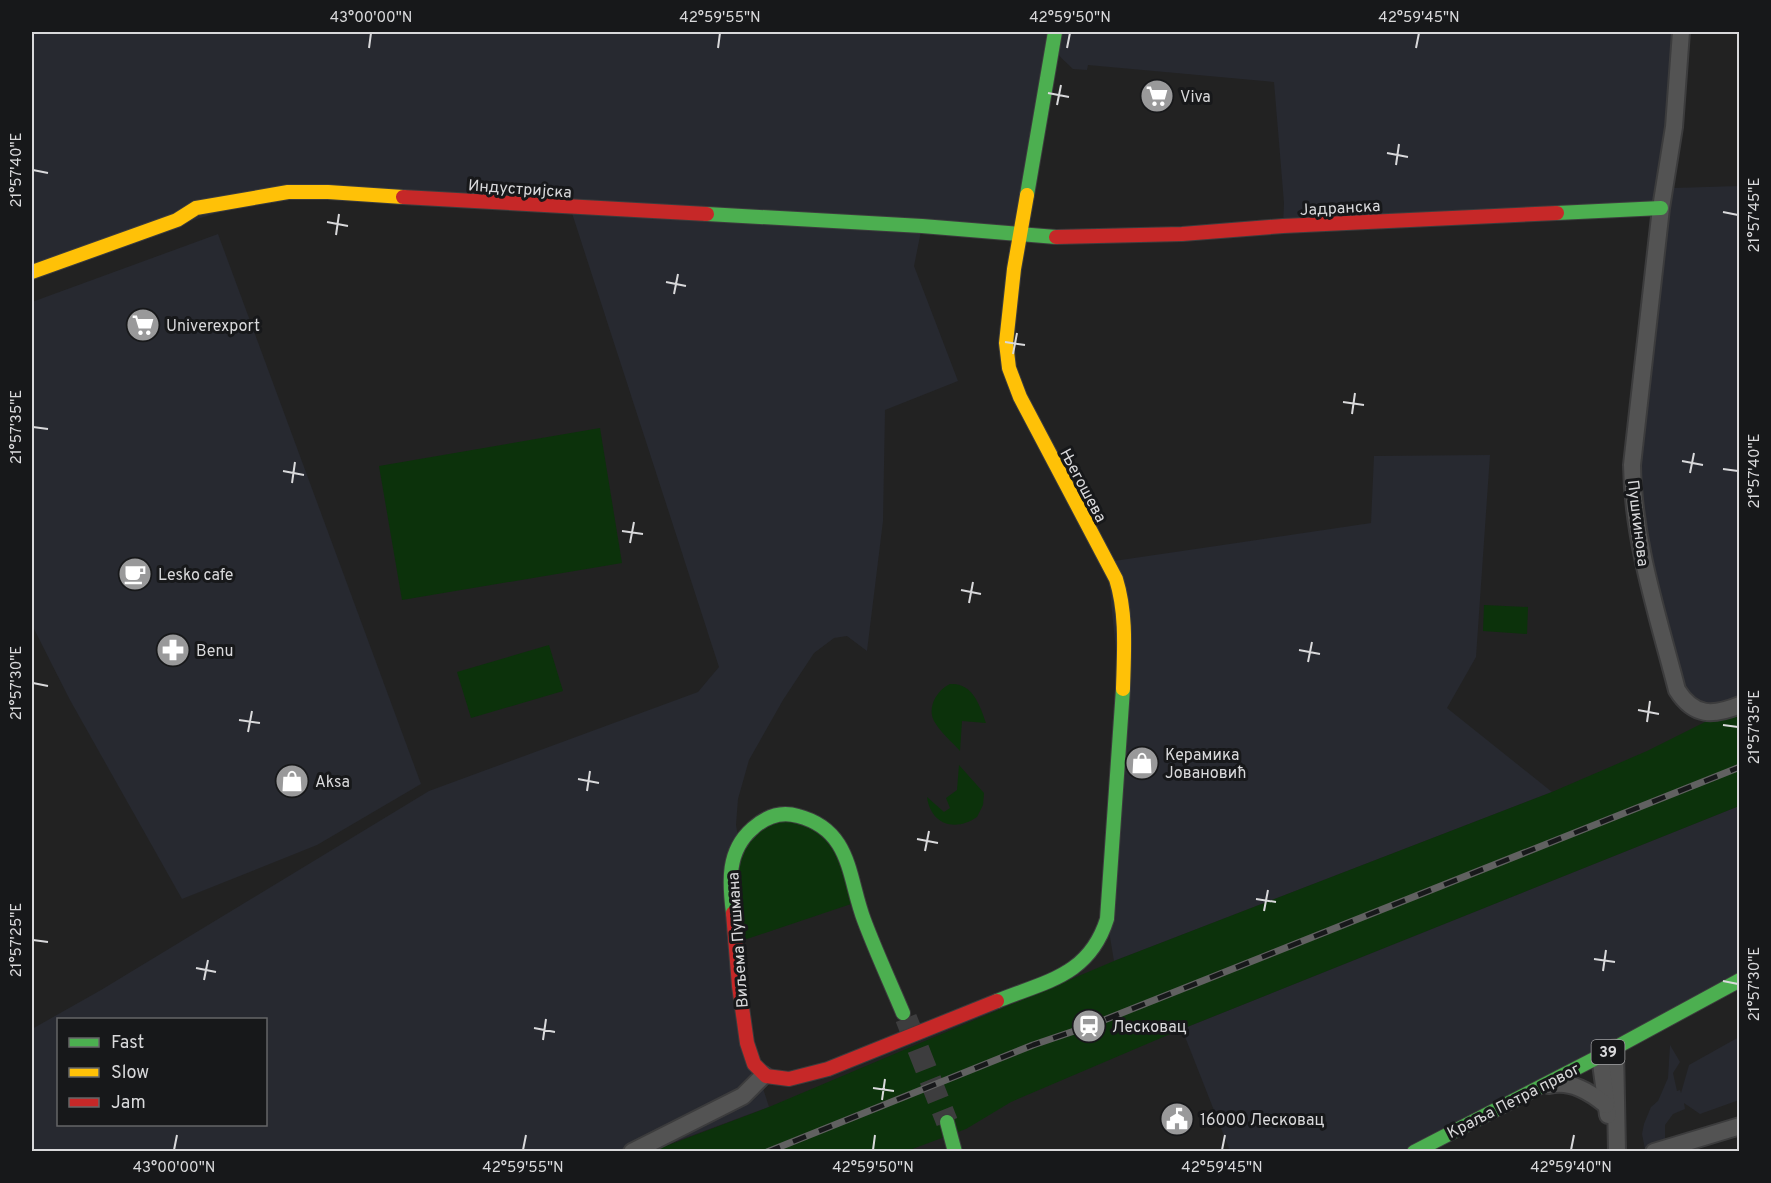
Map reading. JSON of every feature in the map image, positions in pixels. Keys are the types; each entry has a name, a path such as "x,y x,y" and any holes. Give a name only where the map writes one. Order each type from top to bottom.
{"street":[{"name":"Његошева","path":"764,1075 774,1078 800,1077 828,1069 1070,970 1090,956 1099,943 1107,919 1122,711 1124,612 1116,579 1025,407 1009,368 1006,343 1020,234 1055,32"},
{"name":"Пушкинова","path":"1681,32 1674,127 1661,208 1632,465 1635,508 1644,566 1677,690 1684,702 1700,712 1722,712 1740,705"},
{"name":"Индустријска","path":"32,272 177,220 196,208 288,192 328,192 922,226 1020,234"},
{"name":"Јадранска","path":"1020,234 1066,238 1182,234 1283,226 1661,208"},
{"name":"Виљема Пушмана","path":"764,1075 750,1054 741,1007 731,889 732,860 739,843 754,828 773,815 804,816 825,826 839,842 849,858 857,902 903,1013"},
{"name":"Краља Петра првог","path":"1414,1152 1616,1048 1740,980"},
{"path":"1616,1048 1617,1152"},
{"path":"1600,1056 1612,1142 1617,1152"},
{"path":"633,1152 743,1096 764,1075"},
{"path":"1536,1088 1554,1084 1569,1085 1592,1094 1606,1105"},
{"path":"947,1122 956,1152"},
{"path":"1654,1152 1740,1126"}],"shaded area":[{"path":"32,32 1681,32 1664,186 1674,188 1739,186 1739,705 1722,712 1684,702 1633,496 1661,208 1283,226 1284,203 1274,82 1088,65 1087,70 1073,69 1053,50 1020,234 922,226 914,266 958,381 885,410 883,521 867,651 847,636 834,638 814,653 783,700 749,760 738,799 736,825 739,843 732,860 756,1066 769,1107 650,1151 32,1151 32,1029 101,990 429,791 698,692 719,667 570,207 288,192 32,268"},
{"path":"218,234 421,784 317,845 182,899 70,700 32,625 32,302"},
{"path":"1490,455 1476,657 1447,708 1552,792 1114,961 1107,919 1122,711 1107,562 1371,523 1374,456"},
{"path":"1739,806 1739,980 1414,1151 1230,1151 1182,1029"},
{"path":"1739,1037 1739,1100 1700,1114 1684,1103 1685,1109 1673,1114 1665,1125 1665,1144 1645,1149 1642,1134 1644,1124 1668,1078 1670,1045 1680,1062 1673,1073 1677,1091 1680,1090 1681,1093 1689,1065"}],"green space":[{"path":"600,428 622,563 402,600 379,466"},
{"path":"1484,605 1528,607 1527,634 1483,631"},
{"path":"549,645 563,691 471,718 457,672"},
{"path":"950,684 964,687 974,696 986,723 962,721 960,751 939,729 932,716 934,700 941,690"},
{"path":"1739,705 1739,806 1182,1029 1011,1102 966,1129 907,1151 650,1152 769,1107 1114,961 1552,792 1647,751"},
{"path":"959,765 984,793 983,805 977,817 969,822 953,825 939,820 933,814 927,797 944,812 950,808 946,798 957,790"},
{"path":"773,815 825,826 857,902 735,943 739,843"}],"tunnel":[{"path":"906,1018 947,1122"}],"railway":[{"path":"767,1152 1740,767"}],"traffic: fast":[{"path":"1027,195 1055,32"},
{"path":"1557,213 1661,208"},
{"path":"707,214 922,226 1056,237"},
{"path":"997,1001 1049,981 1077,965 1099,938 1107,919 1123,689"},
{"path":"733,913 731,879 734,857 738,847 752,829 762,821 785,814 816,823 829,832 845,858 864,920 903,1013"},
{"path":"1414,1152 1600,1056 1740,980"},
{"path":"947,1122 955,1152"}],"traffic: slow":[{"path":"32,272 177,220 196,208 288,192 403,197"},
{"path":"1027,195 1014,269 1006,343 1009,368 1020,397 1116,579 1123,619 1123,689"}],"traffic: jam":[{"path":"403,197 707,214"},
{"path":"1056,237 1182,234 1283,226 1557,213"},
{"path":"733,913 739,986 747,1043 754,1064 766,1076 789,1079 828,1069 997,1001"}],"place":[{"name":"Viva","path":"1157,96"},
{"name":"Univerexport","path":"143,325"},
{"name":"Lesko cafe","path":"135,574"},
{"name":"Benu","path":"173,650"},
{"name":"Керамика Јовановић","path":"1142,763"},
{"name":"Aksa","path":"292,781"},
{"name":"Лесковац","path":"1089,1026"},
{"name":"16000 Лесковац","path":"1177,1119"}]}
